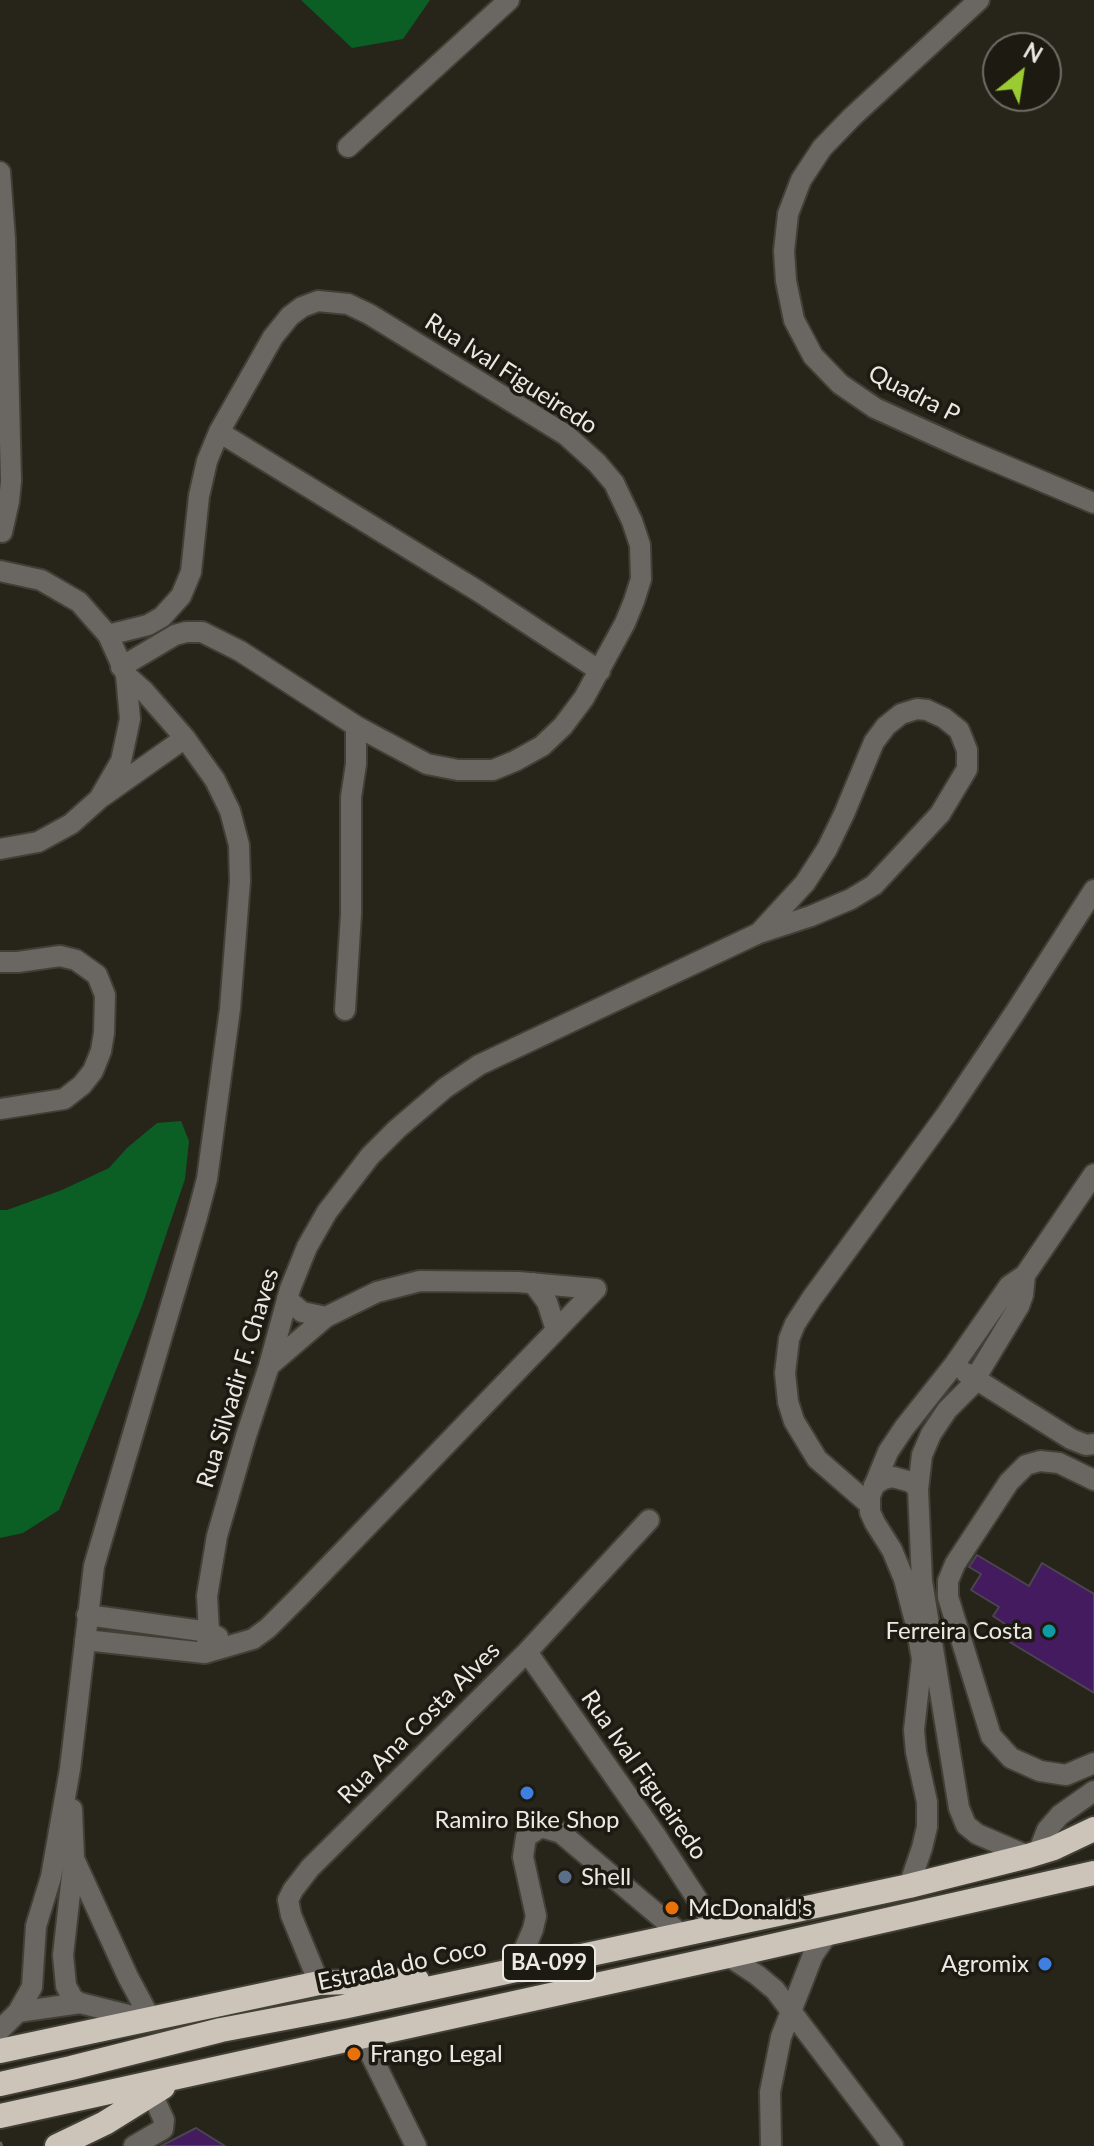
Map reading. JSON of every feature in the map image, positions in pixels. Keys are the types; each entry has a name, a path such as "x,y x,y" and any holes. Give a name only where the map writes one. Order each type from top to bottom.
{"highway":[{"name":"Estrada do Coco","path":"0,2084 221,2030 343,2007 909,1886 1033,1855 1094,1829"},
{"name":"BA-099","path":"0,2116 1092,1876"},
{"path":"0,2051 319,1983 475,1978"},
{"path":"58,2146 105,2123 180,2077"}],"street":[{"path":"348,147 509,0"},
{"name":"Quadra P","path":"979,0 852,117 822,148 801,180 788,214 784,251 794,320 813,356 840,384 875,408 1094,503"},
{"path":"0,172 4,394 11,481 2,532"},
{"name":"Rua Ival Figueiredo","path":"181,596 191,572 207,461 219,432 273,337 290,316 318,301 348,304 369,314 566,435 614,483 640,545 641,579 634,601 584,698 563,726 542,746 493,770 458,770 427,764 356,726 240,651 202,632"},
{"path":"219,432 478,591 600,671"},
{"path":"0,571 41,580 79,602 108,635 124,671 130,719 121,761 99,799"},
{"path":"108,635 148,625 162,617 181,596 188,617 202,632"},
{"path":"124,671 175,635 202,632"},
{"path":"0,2030 18,2012 32,1987 36,1926 51,1877 70,1769 94,1566 207,1179 230,1009 240,881 239,845 230,811 215,780 185,738 124,671"},
{"path":"917,709 944,718 959,730 967,750 967,769 940,814 874,885 851,899 759,933 808,878 827,849 874,742 886,726 901,714 917,709"},
{"path":"345,1010 356,726"},
{"path":"0,849 38,842 71,824 99,799 185,738"},
{"path":"356,764 380,739"},
{"path":"808,878 815,893 831,907"},
{"path":"872,1495 817,1459 794,1421 785,1373 789,1339 812,1298 946,1115 1094,890"},
{"name":"Rua Silvadir F. Chaves","path":"205,1653 209,1632 207,1596 217,1536 287,1299 307,1247 345,1187 397,1129 445,1088 479,1065 759,933"},
{"path":"0,962 60,956 76,960 97,975 105,995 101,1051 93,1071 82,1085 64,1099 0,1109"},
{"path":"909,1886 927,1827 927,1802 914,1730 922,1659 904,1579 870,1512 872,1495 888,1452 896,1440 1009,1286 1025,1275 1094,1174"},
{"path":"1025,1275 1019,1306 975,1379 947,1410 931,1434 922,1455 918,1489 922,1581 959,1808 966,1825 992,1841 1033,1855 1060,1815 1094,1791"},
{"path":"85,1640 205,1653 253,1639 268,1628 596,1289 533,1283 420,1281 377,1292 326,1317 269,1366"},
{"path":"533,1283 547,1302 556,1330"},
{"path":"287,1299 302,1312 326,1317"},
{"path":"954,1365 1071,1439 1086,1445 1094,1444"},
{"path":"1094,1480 1059,1463 1040,1461 1026,1465 1009,1482 955,1564 948,1581 948,1597 991,1736 1011,1758 1040,1771 1066,1775 1094,1763"},
{"path":"872,1495 884,1479 893,1477 911,1482 918,1489"},
{"name":"Rua Ana Costa Alves","path":"319,1983 291,1915 288,1900 293,1890 310,1868 527,1652 649,1520"},
{"path":"894,1554 909,1556 920,1549"},
{"name":"Rua Silvadir F. Chaves","path":"183,1651 186,1629 207,1596"},
{"path":"87,1615 209,1632 236,1646"},
{"name":"Rua Ival Figueiredo","path":"527,1652 716,1928"},
{"path":"921,1774 952,1768"},
{"path":"70,1769 74,1858 63,1955 66,1986 73,1999 80,2003 147,2018"},
{"path":"509,1971 525,1948 536,1916 523,1857 526,1837 541,1827 561,1833 682,1935"},
{"path":"74,1858 147,2018"},
{"path":"771,2146 770,2092 781,2037 813,1955 828,1933"},
{"path":"728,1956 775,1990 893,2146"},
{"path":"18,2012 80,2003"},
{"path":"362,2037 416,2146"},
{"path":"134,2146 163,2129 164,2120 152,2094"}],"green space":[{"path":"301,0 430,0 403,39 352,48"},
{"path":"181,1121 189,1141 185,1179 142,1306 59,1510 23,1533 0,1538 0,1210 62,1190 109,1168 157,1123"}],"building":[{"name":"Ferreira Costa","path":"977,1555 1029,1586 1042,1563 1094,1594 1094,1693 1003,1638 1005,1624 993,1616 999,1607 971,1590 981,1574 969,1567"},
{"path":"196,2128 225,2146 161,2146"}],"place":[{"name":"Ferreira Costa","path":"1049,1631"},
{"name":"Ramiro Bike Shop","path":"527,1793"},
{"name":"Shell","path":"565,1877"},
{"name":"McDonald's","path":"672,1908"},
{"name":"Agromix","path":"1045,1964"},
{"name":"Frango Legal","path":"354,2054"}]}
